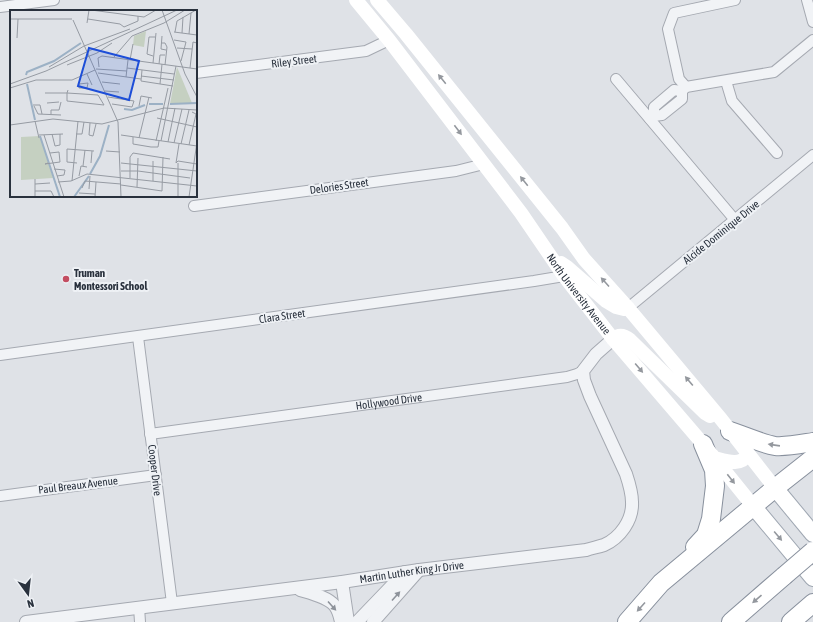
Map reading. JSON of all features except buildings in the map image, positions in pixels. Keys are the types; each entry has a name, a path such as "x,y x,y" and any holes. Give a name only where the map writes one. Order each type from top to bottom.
{"highway":[{"path":"726,425 764,443 776,446 813,442"},
{"path":"627,622 706,535 711,519 715,486 714,470 703,444"},
{"path":"661,583 813,458"},
{"path":"731,622 813,551"},
{"path":"791,622 811,605"}],"main road":[{"name":"North University Avenue","path":"356,0 389,40 484,164 521,213 564,276 613,339 703,444 813,578"},
{"path":"377,0 562,228 584,259 628,308 726,425 813,534"},
{"path":"484,164 504,156"},
{"path":"521,213 532,210 540,213 562,228"},
{"path":"552,257 567,267 616,308 628,308"},
{"path":"613,339 618,336 622,336 630,340 704,413 726,425"},
{"path":"714,458 739,462 746,458 748,454"}],"street":[{"path":"0,7 54,0"},
{"path":"652,117 662,115 682,99 684,89 679,79 668,29 674,14 735,0"},
{"path":"807,0 813,22"},
{"name":"Riley Street","path":"197,73 366,51 389,40"},
{"path":"652,117 654,107 674,90 774,72 813,40"},
{"path":"616,79 652,117 735,220"},
{"path":"726,80 732,101 777,154"},
{"path":"665,98 673,106"},
{"name":"Alcide Dominique Drive","path":"628,308 813,155"},
{"name":"Delories Street","path":"194,206 456,171 484,164"},
{"name":"Clara Street","path":"0,355 138,337 177,330 564,276"},
{"name":"Cooper Drive","path":"138,337 172,603"},
{"path":"583,371 596,354 613,339"},
{"name":"Hollywood Drive","path":"150,434 567,377 583,371"},
{"name":"Martin Luther King Jr Drive","path":"26,622 342,582 419,570 586,550 604,545 622,532 630,515 632,503 630,485 590,396 584,380 583,371"},
{"name":"Paul Breaux Avenue","path":"0,496 156,475"},
{"path":"373,622 419,570"},
{"path":"356,622 405,572"},
{"path":"342,582 348,622"},
{"path":"291,588 315,594 335,606 341,622"},
{"path":"139,607 140,622"}],"place":[{"name":"Truman Montessori School","path":"66,279"}]}
